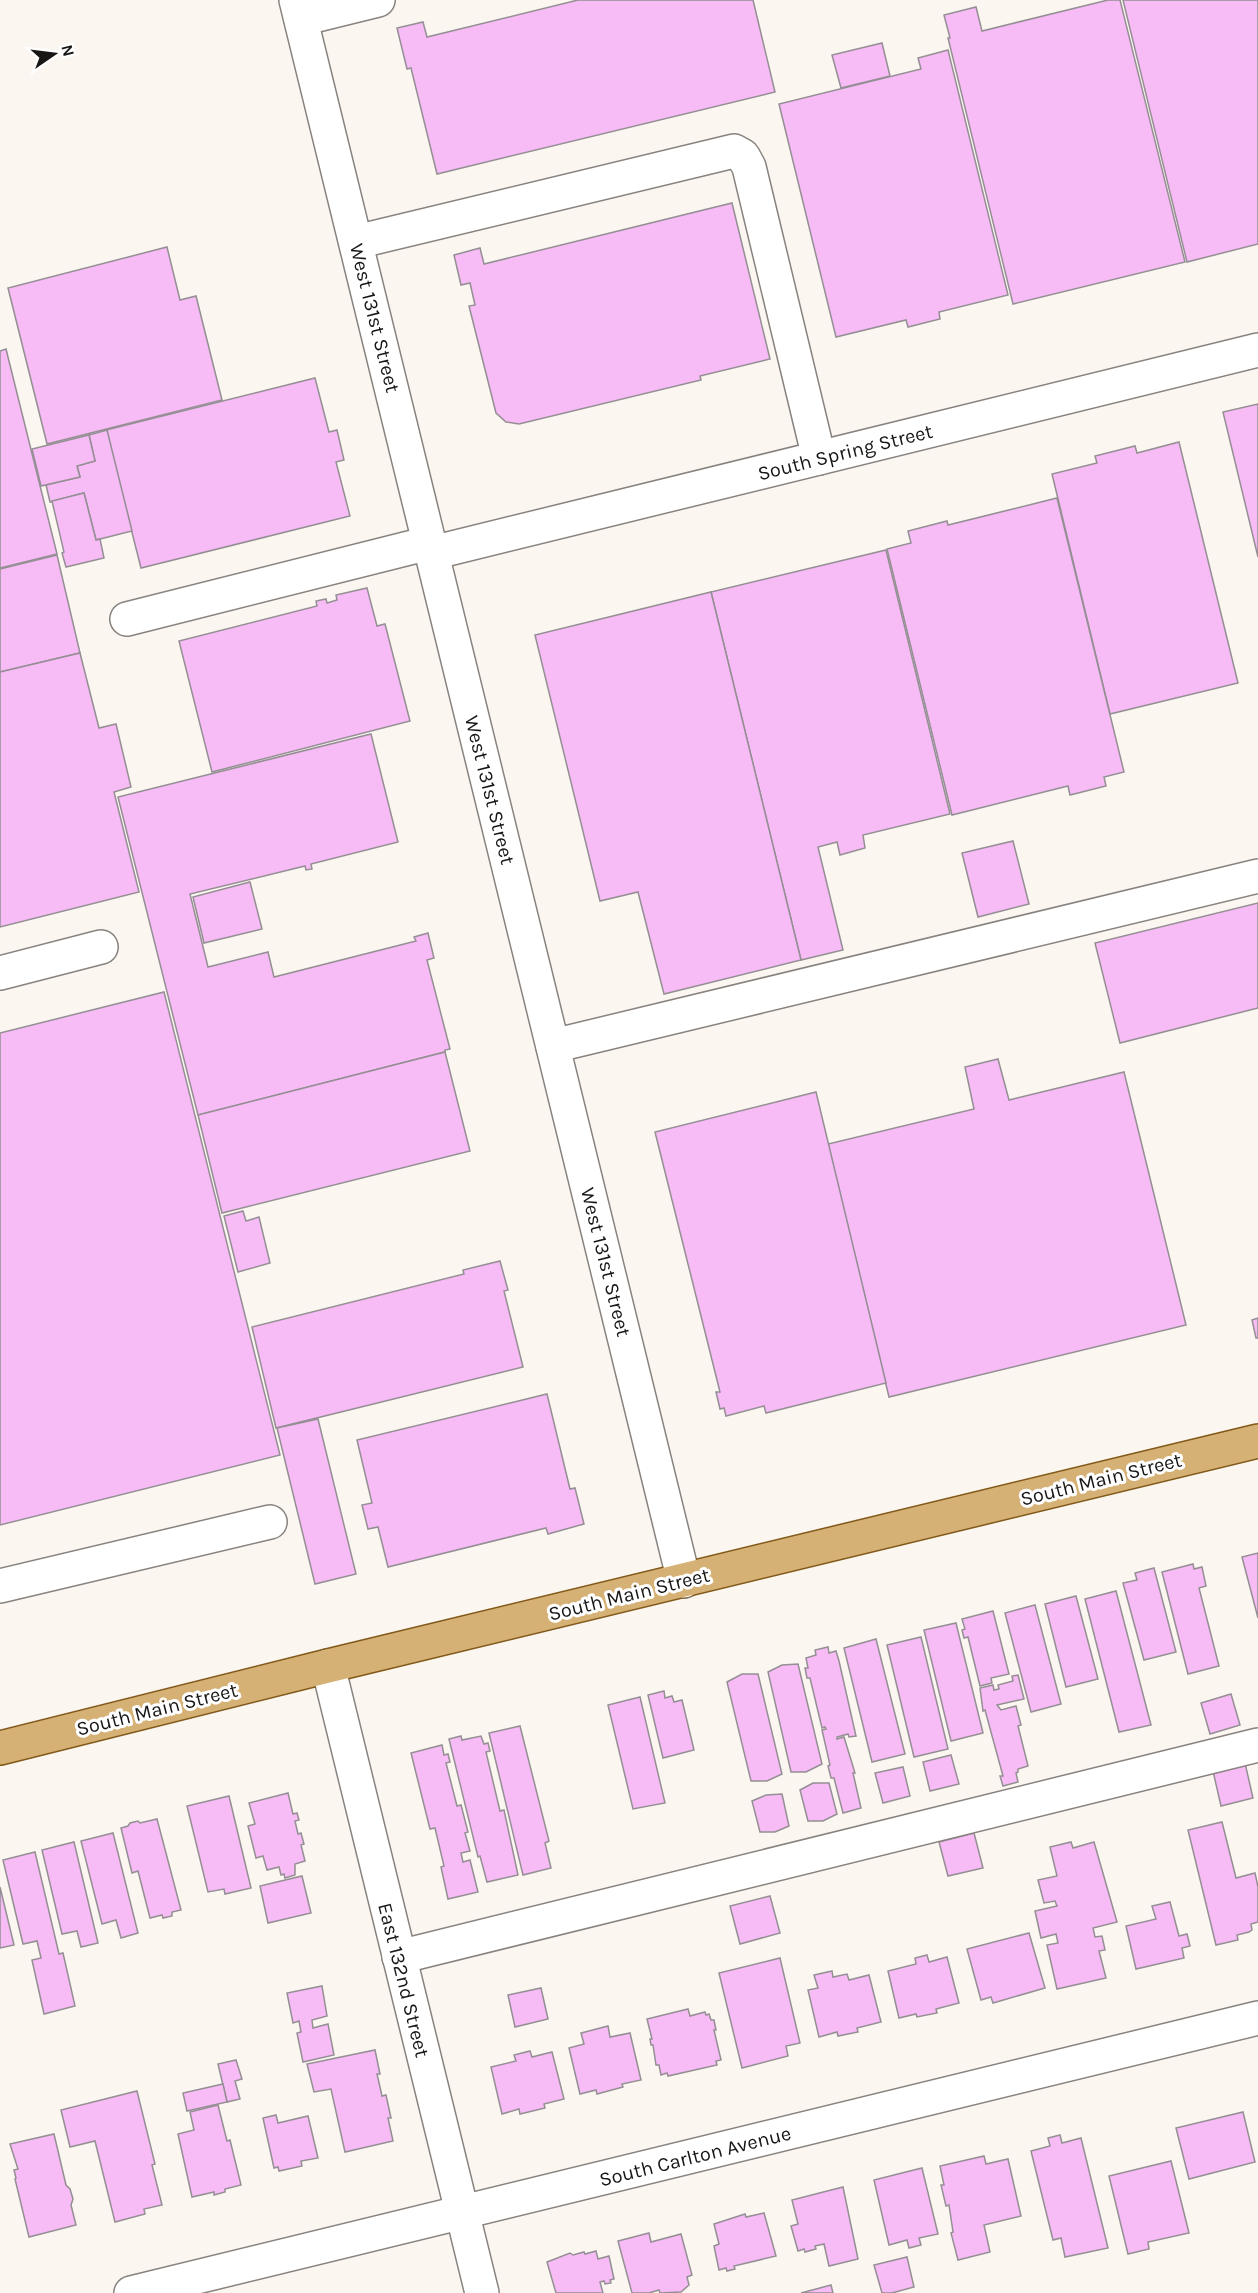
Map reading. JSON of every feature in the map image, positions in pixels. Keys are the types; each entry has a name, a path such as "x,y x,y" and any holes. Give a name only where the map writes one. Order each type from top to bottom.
{"main road":[{"name":"South Main Street","path":"0,1748 328,1666 1258,1441"}],"street":[{"path":"298,10 378,0"},
{"name":"West 131st Street","path":"298,10 684,1581"},
{"path":"356,242 734,151 743,156 749,167 819,458"},
{"name":"South Spring Street","path":"128,619 819,458 1258,350"},
{"path":"553,1046 1258,876"},
{"path":"0,973 101,947"},
{"path":"0,1586 270,1522"},
{"name":"East 132nd Street","path":"328,1666 482,2293"},
{"path":"399,1957 1258,1745"},
{"name":"South Carlton Avenue","path":"131,2293 1258,2018"}],"building":[{"path":"578,0 753,0 775,92 437,174 411,68 407,69 397,28 423,22 427,37"},
{"path":"1108,0 1120,0 1185,262 1013,304 944,15 976,7 982,31"},
{"path":"1123,0 1258,0 1258,244 1187,262"},
{"path":"882,43 890,76 841,88 832,55"},
{"path":"948,50 1008,295 939,312 940,319 908,327 906,320 836,337 779,104 921,69 918,58"},
{"path":"732,203 770,359 700,376 701,380 519,424 506,422 496,413 469,306 475,305 470,283 461,285 454,255 480,248 484,264"},
{"path":"167,247 180,300 196,296 222,400 47,444 8,288"},
{"path":"6,349 57,554 0,568 0,351"},
{"path":"315,378 329,432 337,430 344,460 336,462 350,516 141,568 106,430"},
{"path":"1258,404 1258,557 1223,412"},
{"path":"107,430 132,531 96,540 84,493 50,502 46,485 80,477 77,466 95,461 89,435"},
{"path":"89,435 95,461 77,466 80,477 41,486 32,449"},
{"path":"1179,442 1238,683 1110,714 1052,474 1097,463 1095,456 1135,446 1137,453"},
{"path":"84,493 96,540 100,539 104,558 66,567 52,501"},
{"path":"1057,498 1124,772 1104,777 1106,786 1070,795 1068,786 952,815 887,549 911,543 908,531 947,521 948,525"},
{"path":"886,550 950,814 863,835 865,848 840,855 837,842 818,847 843,950 801,960 711,592"},
{"path":"57,555 80,653 0,672 0,569"},
{"path":"367,588 377,626 385,624 410,721 212,772 179,641 317,606 316,601 326,599 327,603 337,600 336,595"},
{"path":"711,592 801,960 664,994 638,892 600,901 535,635"},
{"path":"80,653 99,728 116,724 131,787 114,792 139,892 0,927 0,672"},
{"path":"371,734 398,842 311,864 312,869 306,870 305,866 190,894 208,967 268,952 274,977 416,941 414,937 428,933 434,958 427,960 450,1049 198,1115 118,797"},
{"path":"1013,841 1029,904 978,917 962,853"},
{"path":"250,882 262,929 204,943 193,897"},
{"path":"1258,903 1258,1008 1120,1043 1095,943"},
{"path":"164,992 280,1455 0,1525 0,1033"},
{"path":"445,1052 470,1151 222,1213 198,1115"},
{"path":"998,1059 1009,1100 1124,1072 1186,1325 889,1397 828,1144 974,1109 965,1067"},
{"path":"816,1092 886,1383 766,1413 764,1406 726,1416 724,1408 720,1409 716,1392 720,1392 655,1132"},
{"path":"243,1211 246,1221 259,1217 270,1263 238,1272 224,1216"},
{"path":"500,1261 508,1290 504,1291 523,1367 276,1428 252,1327 464,1274 463,1270"},
{"path":"1258,1318 1258,1338 1256,1338 1252,1320"},
{"path":"547,1394 570,1489 575,1488 584,1524 548,1534 546,1528 388,1567 378,1527 368,1529 362,1505 372,1503 357,1440"},
{"path":"318,1419 356,1574 315,1584 277,1428"},
{"path":"1258,1553 1258,1618 1242,1557"},
{"path":"1193,1564 1194,1569 1202,1567 1206,1586 1199,1588 1219,1666 1188,1674 1162,1572"},
{"path":"1154,1568 1176,1652 1144,1660 1123,1583 1137,1580 1135,1573"},
{"path":"1116,1591 1151,1725 1119,1732 1085,1599"},
{"path":"1076,1596 1098,1679 1066,1687 1045,1604"},
{"path":"1035,1605 1061,1704 1031,1712 1005,1613"},
{"path":"993,1611 1009,1674 991,1678 992,1683 980,1686 968,1637 964,1638 962,1630 965,1629 962,1619"},
{"path":"956,1623 983,1733 951,1741 924,1630"},
{"path":"921,1637 948,1749 914,1757 887,1645"},
{"path":"876,1639 905,1754 872,1762 844,1648"},
{"path":"828,1647 829,1653 836,1651 856,1736 849,1737 848,1734 837,1737 837,1739 844,1737 855,1773 853,1773 861,1808 843,1813 834,1778 831,1778 828,1766 830,1765 822,1730 826,1729 822,1728 810,1678 807,1678 805,1668 808,1668 806,1658 816,1655 815,1650"},
{"path":"798,1664 822,1764 806,1772 791,1772 768,1672 782,1665"},
{"path":"742,1674 758,1674 782,1774 767,1781 751,1781 727,1682"},
{"path":"1018,1675 1024,1699 997,1705 1001,1710 1016,1706 1021,1725 1018,1726 1028,1766 1018,1769 1016,1773 1018,1782 1003,1786 1000,1776 1003,1776 985,1710 983,1711 980,1688 993,1685 994,1690 999,1689 998,1685 1013,1681 1012,1676"},
{"path":"664,1691 665,1698 672,1696 674,1702 682,1700 694,1750 663,1758 648,1695"},
{"path":"1231,1694 1240,1725 1210,1734 1201,1703"},
{"path":"640,1697 665,1803 633,1809 608,1705"},
{"path":"520,1726 549,1841 545,1843 551,1868 523,1875 489,1733"},
{"path":"461,1736 462,1740 481,1736 484,1744 488,1743 490,1751 486,1752 500,1811 504,1810 518,1875 487,1882 480,1856 478,1857 449,1739"},
{"path":"442,1745 444,1755 448,1754 450,1762 446,1763 457,1806 461,1805 468,1832 465,1833 470,1851 461,1853 463,1862 470,1860 478,1892 448,1899 441,1867 444,1866 435,1828 430,1829 411,1753"},
{"path":"951,1755 959,1784 930,1791 923,1762"},
{"path":"1245,1763 1253,1798 1221,1806 1213,1771"},
{"path":"903,1767 910,1796 883,1803 875,1773"},
{"path":"813,1783 829,1783 837,1814 823,1821 808,1821 800,1790"},
{"path":"288,1793 293,1814 297,1813 299,1820 295,1821 298,1834 301,1833 304,1844 301,1845 305,1861 295,1864 295,1875 285,1878 284,1874 281,1875 279,1867 267,1870 263,1856 256,1858 248,1826 255,1824 249,1803"},
{"path":"782,1794 789,1826 775,1832 760,1832 752,1801 766,1795"},
{"path":"229,1796 251,1888 225,1894 224,1889 208,1892 187,1806"},
{"path":"157,1819 181,1910 172,1912 172,1916 163,1918 162,1915 150,1918 138,1871 132,1873 121,1828 138,1821 140,1823"},
{"path":"1222,1822 1236,1878 1255,1873 1258,1887 1258,1922 1251,1924 1252,1930 1249,1932 1237,1935 1238,1940 1216,1945 1188,1830"},
{"path":"113,1833 138,1933 121,1938 116,1920 102,1924 81,1841"},
{"path":"974,1833 983,1868 948,1876 939,1842"},
{"path":"74,1842 98,1943 81,1947 77,1931 62,1934 42,1850"},
{"path":"1071,1842 1073,1848 1094,1842 1117,1922 1093,1928 1095,1937 1102,1936 1105,1950 1099,1951 1106,1978 1057,1989 1047,1945 1058,1943 1056,1934 1041,1938 1035,1911 1057,1906 1055,1901 1044,1903 1038,1880 1057,1876 1050,1847"},
{"path":"35,1852 59,1954 63,1953 75,2006 44,2014 32,1960 41,1958 37,1941 23,1944 3,1860"},
{"path":"302,1876 311,1913 268,1923 260,1886"},
{"path":"0,1887 14,1945 0,1948"},
{"path":"770,1896 780,1933 740,1944 730,1906"},
{"path":"1170,1902 1179,1936 1187,1934 1190,1946 1182,1948 1184,1958 1136,1969 1126,1926 1156,1919 1152,1906"},
{"path":"1029,1933 1045,1988 993,2003 991,1997 981,2000 967,1949"},
{"path":"927,1955 929,1962 947,1957 959,2003 936,2009 937,2013 899,2018 888,1971 916,1964 915,1958"},
{"path":"780,1958 800,2043 786,2046 788,2056 742,2068 719,1973"},
{"path":"832,1971 833,1977 847,1974 849,1980 869,1975 881,2022 857,2028 858,2032 838,2036 837,2032 819,2037 808,1990 818,1988 814,1975"},
{"path":"322,1986 327,2016 312,2020 313,2028 328,2024 334,2055 303,2062 297,2033 301,2032 299,2021 293,2023 287,1993"},
{"path":"541,1988 548,2019 515,2027 508,1995"},
{"path":"688,2009 690,2016 705,2012 706,2015 709,2014 711,2020 714,2020 721,2060 716,2061 717,2065 668,2076 667,2073 661,2075 659,2065 656,2065 653,2045 651,2045 650,2039 652,2039 647,2019"},
{"path":"608,2026 610,2037 630,2033 641,2080 622,2084 623,2087 597,2094 596,2090 580,2094 569,2048 584,2044 581,2033"},
{"path":"375,2050 380,2074 377,2074 382,2096 386,2095 393,2141 345,2152 331,2089 314,2092 307,2064"},
{"path":"530,2051 532,2057 552,2052 564,2099 544,2104 545,2108 520,2114 519,2109 502,2114 491,2067 516,2061 514,2055"},
{"path":"236,2060 242,2079 235,2081 240,2099 227,2102 218,2064"},
{"path":"223,2084 227,2102 187,2111 183,2093"},
{"path":"137,2091 155,2164 152,2165 162,2205 144,2209 145,2214 115,2222 95,2141 70,2147 61,2110"},
{"path":"218,2105 227,2141 230,2140 241,2185 225,2189 225,2192 214,2195 214,2192 192,2197 178,2134 194,2130 190,2112"},
{"path":"1243,2112 1255,2162 1189,2179 1176,2128"},
{"path":"276,2115 278,2123 308,2116 318,2158 301,2161 302,2166 279,2171 278,2167 274,2168 263,2118"},
{"path":"54,2134 66,2185 73,2199 71,2205 76,2225 29,2237 15,2179 14,2170 18,2169 10,2144"},
{"path":"1060,2135 1062,2143 1081,2138 1108,2248 1065,2257 1061,2238 1053,2240 1031,2151 1050,2146 1048,2138"},
{"path":"984,2156 986,2164 1008,2159 1021,2216 984,2225 990,2252 958,2260 951,2233 953,2232 949,2205 946,2206 941,2185 944,2185 940,2166"},
{"path":"1171,2161 1189,2233 1148,2242 1149,2249 1128,2254 1109,2176"},
{"path":"922,2168 938,2234 919,2238 921,2245 909,2248 907,2240 889,2245 874,2180"},
{"path":"843,2187 858,2259 829,2266 824,2244 805,2252 804,2249 798,2251 791,2226 798,2224 792,2200"},
{"path":"764,2213 776,2256 734,2266 735,2269 727,2271 726,2268 719,2270 714,2246 719,2244 714,2224 745,2214 746,2217"},
{"path":"649,2233 651,2242 681,2234 692,2275 687,2277 689,2285 681,2292 660,2293 659,2290 649,2293 632,2293 618,2241"},
{"path":"596,2251 598,2259 609,2256 614,2279 610,2280 611,2283 600,2282 603,2293 556,2293 547,2262 570,2253 573,2255"},
{"path":"907,2257 914,2287 892,2293 882,2293 874,2265"},
{"path":"831,2285 833,2293 801,2293"}]}
